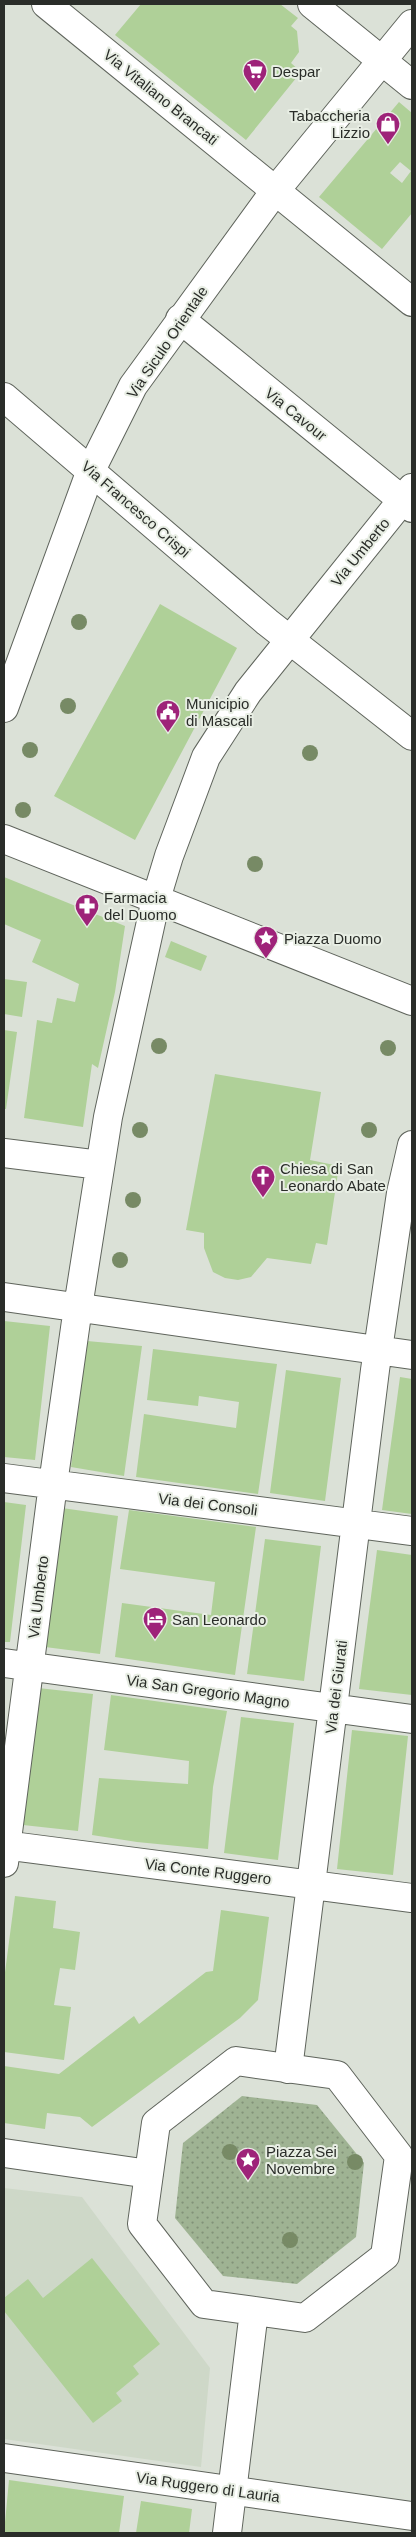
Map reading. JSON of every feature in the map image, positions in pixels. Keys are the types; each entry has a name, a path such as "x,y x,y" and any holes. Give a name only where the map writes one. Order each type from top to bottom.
{"street":[{"name":"Via Vitaliano Brancati","path":"46,4 412,302"},
{"path":"312,4 412,85"},
{"name":"Via Siculo Orientale","path":"4,708 91,470 134,386 275,191 412,24"},
{"name":"Via Cavour","path":"180,320 409,499"},
{"name":"Via Francesco Crispi","path":"4,397 267,622 412,736"},
{"name":"Via Umberto","path":"5,1851 16,1664 53,1484 70,1314 88,1163 108,1117 156,899 168,856 206,758 248,692 307,616 409,499"},
{"path":"4,839 412,1001"},
{"name":"Via dei Giurati","path":"288,2069 377,1360 406,1194 412,1145"},
{"path":"4,1153 88,1163"},
{"path":"4,1297 70,1314 377,1360 412,1355"},
{"name":"Via dei Consoli","path":"4,1478 412,1531"},
{"name":"Via San Gregorio Magno","path":"16,1664 412,1719"},
{"name":"Via Conte Ruggero","path":"5,1851 412,1898"},
{"path":"236,2061 288,2069 337,2075 399,2156 402,2206 385,2256 305,2318 204,2304 142,2224 156,2123 236,2061"},
{"path":"4,2153 149,2174"},
{"path":"227,2533 254,2311"},
{"name":"Via Ruggero di Lauria","path":"4,2458 232,2490 408,2521"}],"shaded area":[{"path":"4,2188 82,2197 210,2368 201,2467 4,2439"}],"green space":[{"path":"242,2096 317,2105 364,2163 356,2237 297,2284 223,2276 175,2218 183,2143"}],"building":[{"path":"141,4 280,4 298,18 291,26 297,31 299,52 291,63 301,72 246,140 115,35"},
{"path":"399,102 412,113 412,213 382,249 319,197","holes":["400,162 411,171 402,183 390,173"]},
{"path":"160,604 237,648 135,840 54,796"},
{"path":"4,877 125,926 115,992 98,1068 92,1064 83,1127 24,1118 37,1020 52,1023 57,998 75,1002 79,984 32,962 41,940 4,924"},
{"path":"171,941 207,956 201,971 165,957"},
{"path":"4,979 27,982 22,1017 4,1014"},
{"path":"4,1030 17,1032 6,1109 4,1109"},
{"name":"Chiesa di San Leonardo Abate","path":"215,1074 321,1092 310,1160 339,1166 327,1245 316,1243 311,1264 267,1258 251,1277 238,1280 225,1278 213,1272 204,1248 204,1233 186,1230"},
{"path":"4,1321 50,1326 35,1460 4,1457"},
{"path":"87,1341 142,1346 124,1476 71,1467"},
{"path":"153,1349 277,1364 258,1494 136,1477 144,1414 236,1428 239,1402 199,1396 198,1406 147,1400"},
{"path":"286,1370 341,1378 325,1501 270,1493"},
{"path":"400,1377 412,1379 412,1514 382,1510"},
{"path":"4,1502 26,1505 10,1642 4,1642"},
{"path":"62,1508 118,1516 100,1654 45,1647"},
{"path":"129,1510 256,1527 235,1675 115,1657 122,1603 211,1615 215,1582 120,1569"},
{"path":"265,1539 321,1546 304,1681 247,1674"},
{"path":"377,1550 412,1555 412,1695 359,1689"},
{"path":"38,1688 93,1694 78,1831 23,1825"},
{"path":"111,1695 227,1711 213,1787 208,1849 137,1842 92,1835 99,1778 188,1784 189,1761 104,1750"},
{"path":"241,1717 294,1723 278,1860 224,1853"},
{"path":"352,1730 408,1736 393,1875 337,1869"},
{"path":"15,1896 56,1901 53,1928 80,1932 75,1970 60,1968 54,2005 71,2007 64,2060 4,2052 4,1980"},
{"path":"221,1910 269,1917 258,2000 240,2018 92,2127 80,2117 47,2113 45,2129 4,2123 4,2066 59,2074 134,2016 139,2024 206,1972 213,1971"},
{"path":"92,2258 160,2344 133,2366 139,2374 116,2393 122,2401 93,2423 4,2311 4,2298 28,2279 43,2298"},
{"path":"9,2480 124,2496 119,2533 4,2533"},
{"path":"141,2501 192,2509 189,2533 136,2533"}],"place":[{"name":"Despar","path":"255,92"},
{"name":"Tabaccheria Lizzio","path":"388,145"},
{"name":"Municipio di Mascali","path":"168,733"},
{"name":"Farmacia del Duomo","path":"87,927"},
{"name":"Piazza Duomo","path":"266,959"},
{"name":"Chiesa di San Leonardo Abate","path":"263,1198"},
{"name":"San Leonardo","path":"155,1640"},
{"name":"Piazza Sei Novembre","path":"248,2181"}]}
